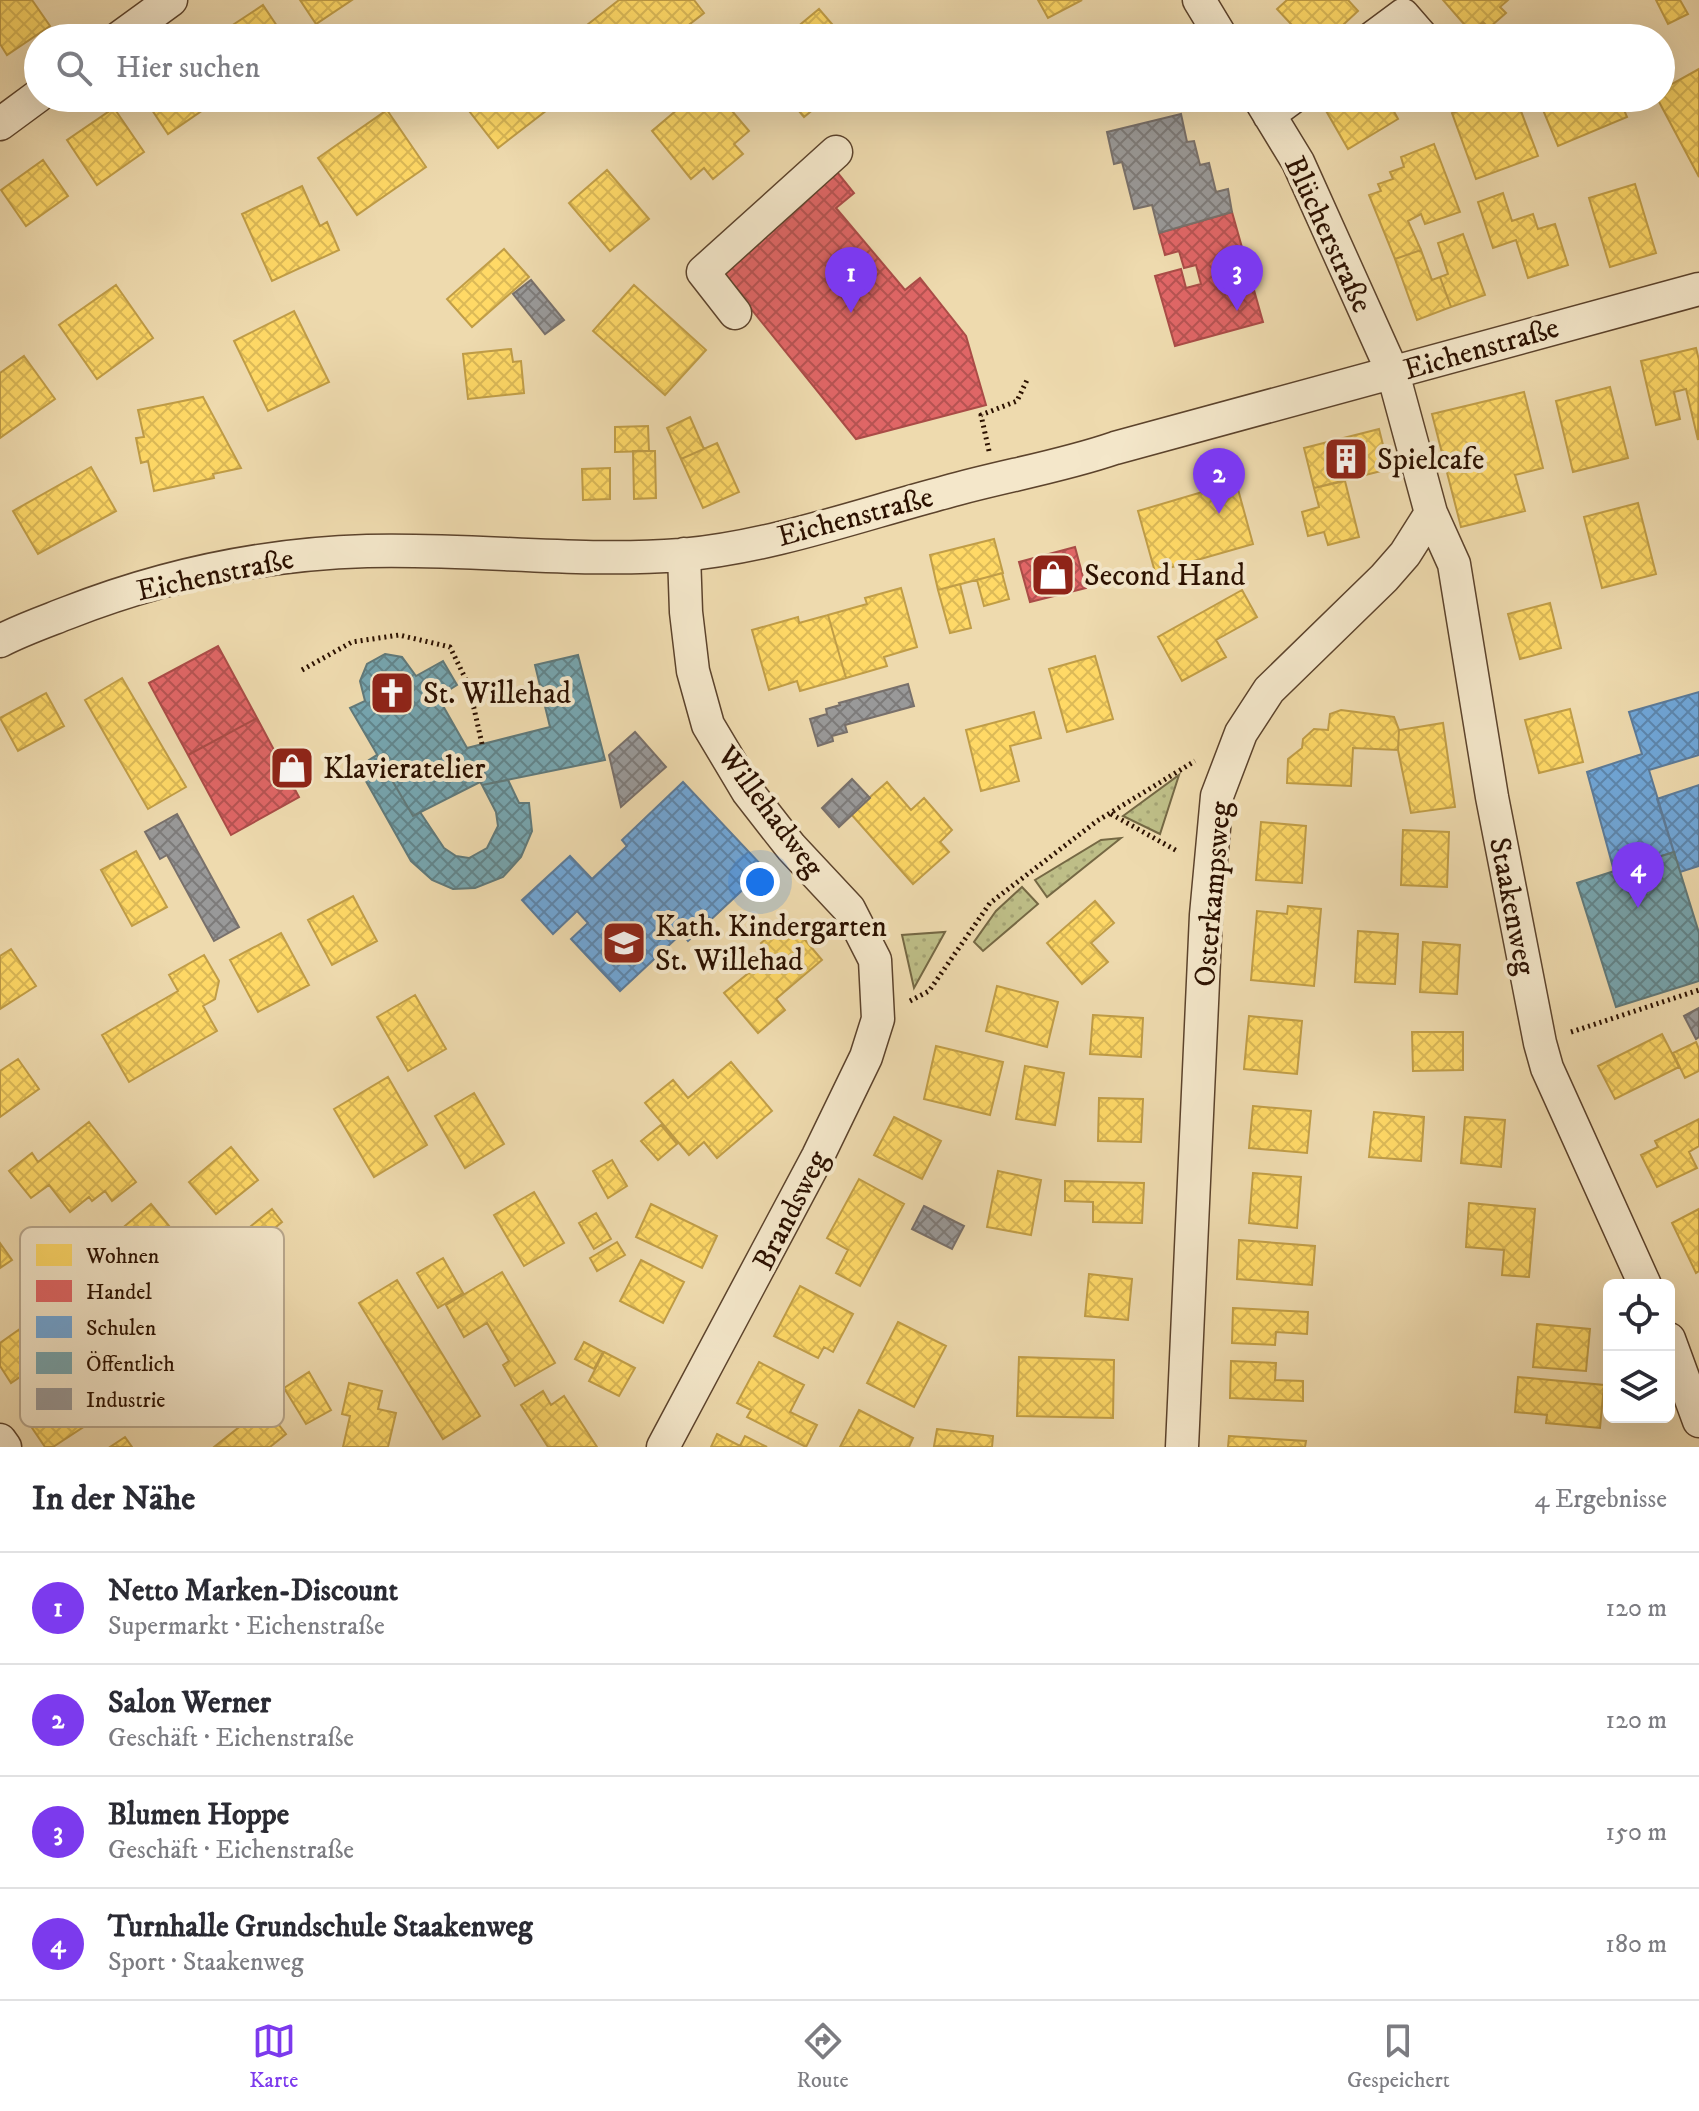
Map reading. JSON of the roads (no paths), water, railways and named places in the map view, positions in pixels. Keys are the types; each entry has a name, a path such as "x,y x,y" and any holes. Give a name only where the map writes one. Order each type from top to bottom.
{"street":[{"path":"138,24 171,0"},
{"path":"1199,0 1214,24"},
{"path":"1391,24 1403,15 1411,24"},
{"path":"0,124 24,106"},
{"name":"Blücherstraße","path":"1276,112 1393,373"},
{"path":"735,313 703,272 836,152"},
{"name":"Eichenstraße","path":"4,631 192,572 281,556 370,551 611,558 684,554 770,540 994,479 1082,459 1699,289"},
{"path":"1393,373 1431,513"},
{"name":"Osterkampsweg","path":"1182,1447 1210,870 1217,796 1241,733 1269,690 1405,554 1431,513"},
{"name":"Staakenweg","path":"1431,513 1454,564 1492,797 1540,1043 1547,1068 1642,1279"},
{"name":"Willehadweg","path":"684,554 686,612 693,671 708,725 748,792 791,847 849,909 875,960"},
{"name":"Brandsweg","path":"663,1447 818,1156 866,1057 878,1019 875,960"},
{"path":"1673,1351 1699,1421"},
{"path":"0,1440 5,1447"}],"place":[{"name":"Blumen Hoppe","path":"1237,311"},
{"name":"Netto Marken-Discount","path":"851,313"},
{"name":"Spielcafe","path":"1346,459"},
{"name":"Salon Werner","path":"1219,514"},
{"name":"Second Hand","path":"1053,575"},
{"name":"St. Willehad","path":"392,693"},
{"name":"Klavieratelier","path":"292,768"},
{"name":"Turnhalle Grundschule Staakenweg","path":"1638,908"},
{"name":"Kath. Kindergarten St. Willehad","path":"624,943"}]}
